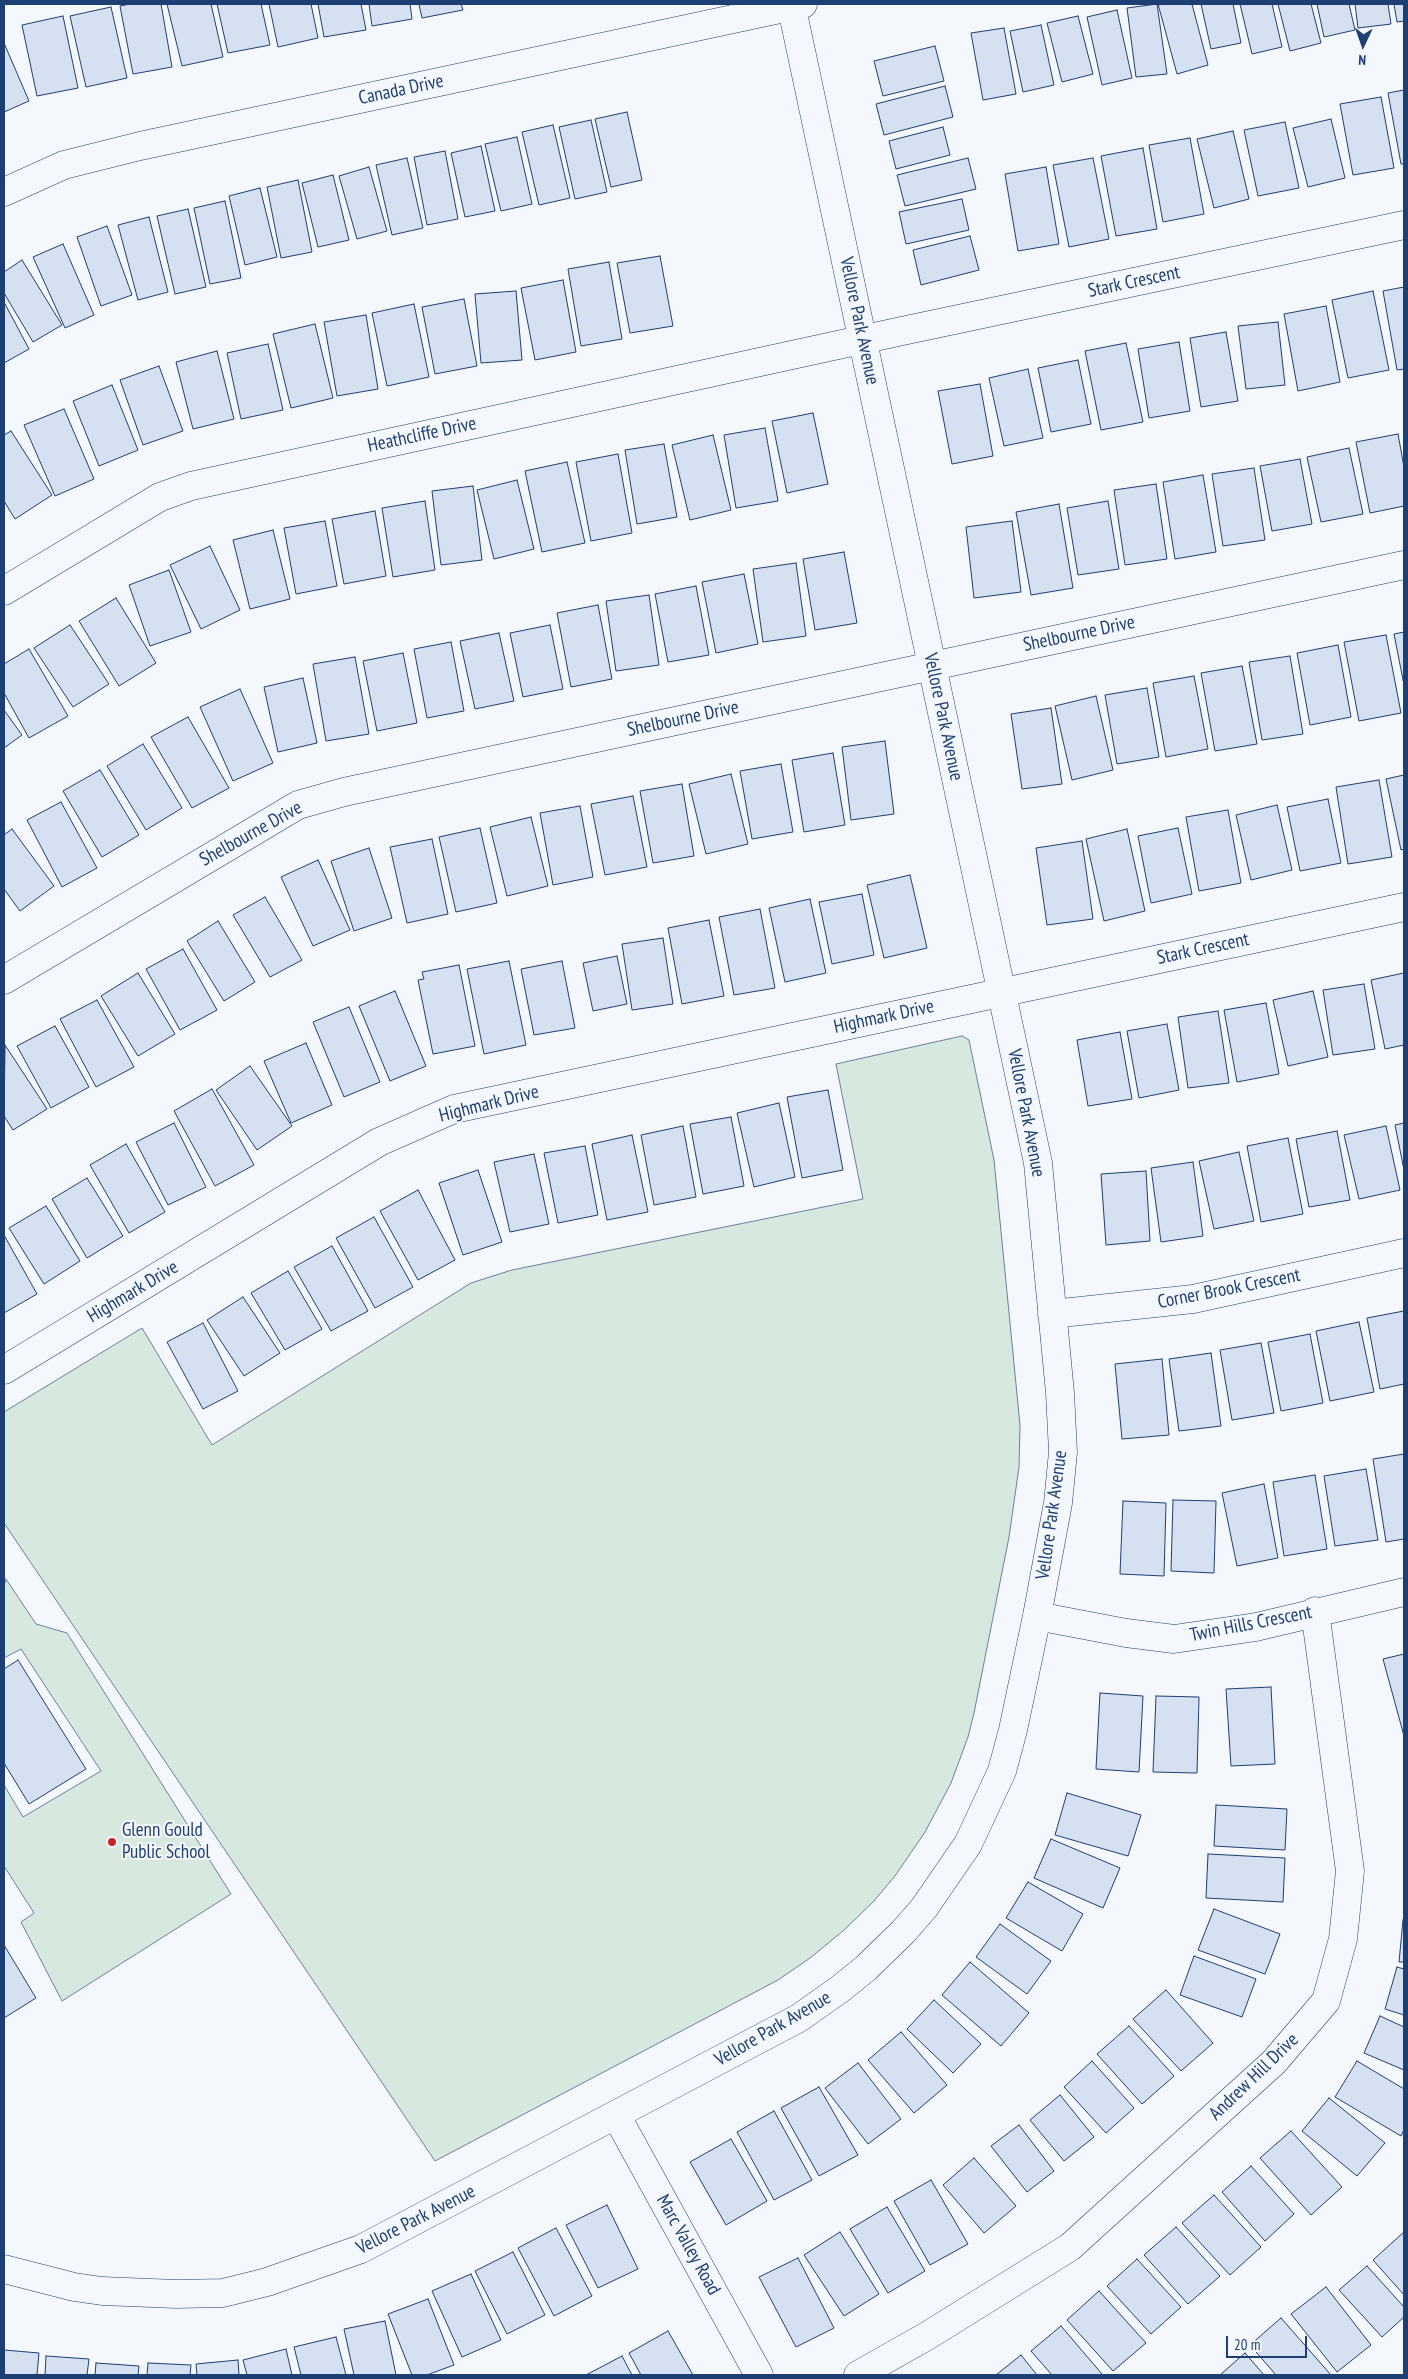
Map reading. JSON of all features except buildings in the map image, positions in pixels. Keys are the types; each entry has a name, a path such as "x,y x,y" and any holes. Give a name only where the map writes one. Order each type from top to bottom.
{"street":[{"name":"Canada Drive","path":"4,192 64,166 140,146 795,5"},
{"name":"Vellore Park Avenue","path":"4,2269 74,2287 102,2291 176,2294 223,2293 324,2264 361,2249 799,2018 866,1968 903,1932 924,1908 968,1844 1002,1770 1015,1721 1037,1616 1058,1503 1063,1452 1060,1393 1038,1163 863,340 795,5"},
{"name":"Stark Crescent","path":"863,340 1404,225"},
{"name":"Heathcliffe Drive","path":"4,591 160,497 191,486 863,340"},
{"name":"Shelbourne Drive","path":"4,980 298,805 344,792 1404,565"},
{"name":"Stark Crescent","path":"1003,992 1404,907"},
{"name":"Highmark Drive","path":"4,1370 379,1142 430,1118 454,1109 1003,992"},
{"name":"Corner Brook Crescent","path":"1052,1314 1193,1299 1404,1254"},
{"name":"Twin Hills Crescent","path":"1037,1616 1126,1633 1174,1638 1256,1627 1316,1611 1404,1592"},
{"name":"Andrew Hill Drive","path":"858,2375 927,2336 1070,2247 1274,2062 1326,2001 1343,1938 1350,1871 1316,1611"},
{"name":"Marc Valley Road","path":"616,2115 759,2375"}],"shaded area":[{"path":"962,1036 969,1040 994,1160 1020,1425 1019,1467 1009,1537 974,1713 968,1737 951,1783 925,1832 895,1876 873,1902 843,1931 810,1958 778,1980 435,2161 4,1523 4,1412 142,1328 212,1445 471,1283 512,1270 863,1199 836,1064"},
{"path":"6,1579 36,1624 67,1633 231,1894 62,2001 21,1922 34,1913 4,1866 4,1785 23,1817 101,1771 21,1649 4,1658 4,1586"}],"place":[{"name":"Glenn Gould Public School","path":"112,1842"}]}
